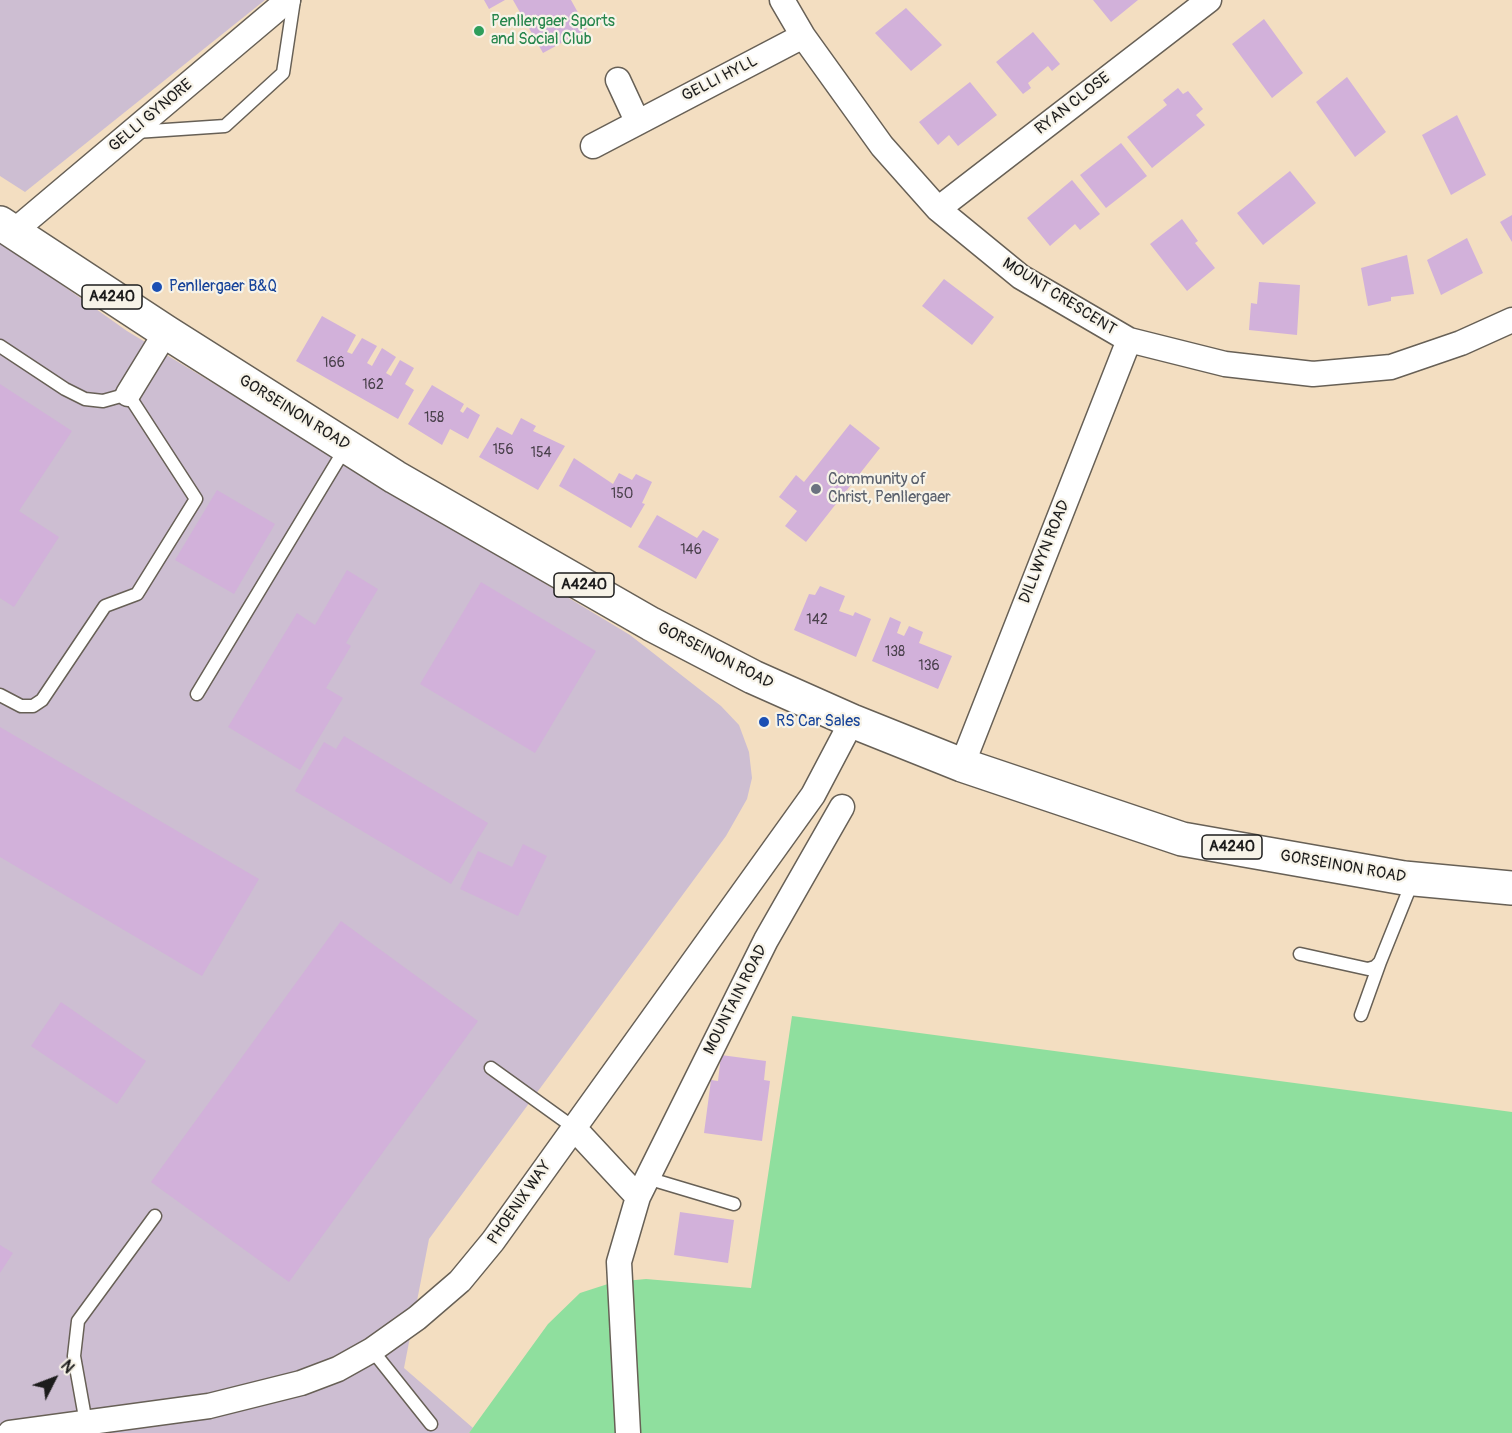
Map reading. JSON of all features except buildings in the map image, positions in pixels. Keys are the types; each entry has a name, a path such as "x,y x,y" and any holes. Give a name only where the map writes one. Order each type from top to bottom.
{"main road":[{"name":"GORSEINON ROAD","path":"6,227 346,446 651,624 753,677 852,721 962,765 1182,838 1414,879 1512,888"}],"street":[{"name":"GELLI GYNORE","path":"6,227 132,132 288,0"},
{"name":"MOUNT CRESCENT","path":"782,0 803,36 882,146 938,209 1021,277 1129,340 1225,363 1312,374 1390,367 1442,350 1512,320"},
{"name":"RYAN CLOSE","path":"938,209 1209,0"},
{"name":"GELLI HYLL","path":"592,146 803,36"},
{"path":"618,80 637,121"},
{"path":"128,394 166,332"},
{"name":"DILLWYN ROAD","path":"962,765 1129,340"},
{"name":"PHOENIX WAY","path":"10,1433 209,1406 301,1383 338,1369 372,1350 417,1318 471,1270 813,795 852,721"},
{"name":"MOUNTAIN ROAD","path":"628,1433 619,1262 642,1188 766,940 842,807"},
{"path":"573,1127 642,1188"}],"lane":[{"path":"132,132 225,126 283,74 294,0"},
{"path":"0,346 65,389 85,399 103,401 128,394 196,499 137,594 105,606 42,700 33,706 21,706 0,694"},
{"path":"197,694 346,446"},
{"path":"1360,1015 1414,879"},
{"path":"1300,954 1368,969 1380,962"},
{"path":"491,1068 573,1127"},
{"path":"642,1188 734,1204"},
{"path":"86,1423 74,1356 78,1321 155,1216"},
{"path":"372,1350 431,1424"}],"shaded area":[{"path":"0,0 265,0 25,192 0,176"},
{"path":"0,241 127,331 630,635 721,706 739,725 749,752 752,778 747,799 726,836 429,1239 404,1368 473,1428 469,1433 0,1433"}],"green space":[{"path":"792,1016 1512,1112 1512,1433 469,1433 548,1324 580,1293 614,1282 646,1279 751,1288"}],"place":[{"name":"Penllergaer Sports and Social Club","path":"479,31"},
{"name":"Penllergaer B&Q","path":"157,287"},
{"name":"Community of Christ, Penllergaer","path":"816,489"},
{"name":"RS Car Sales","path":"764,722"}]}
